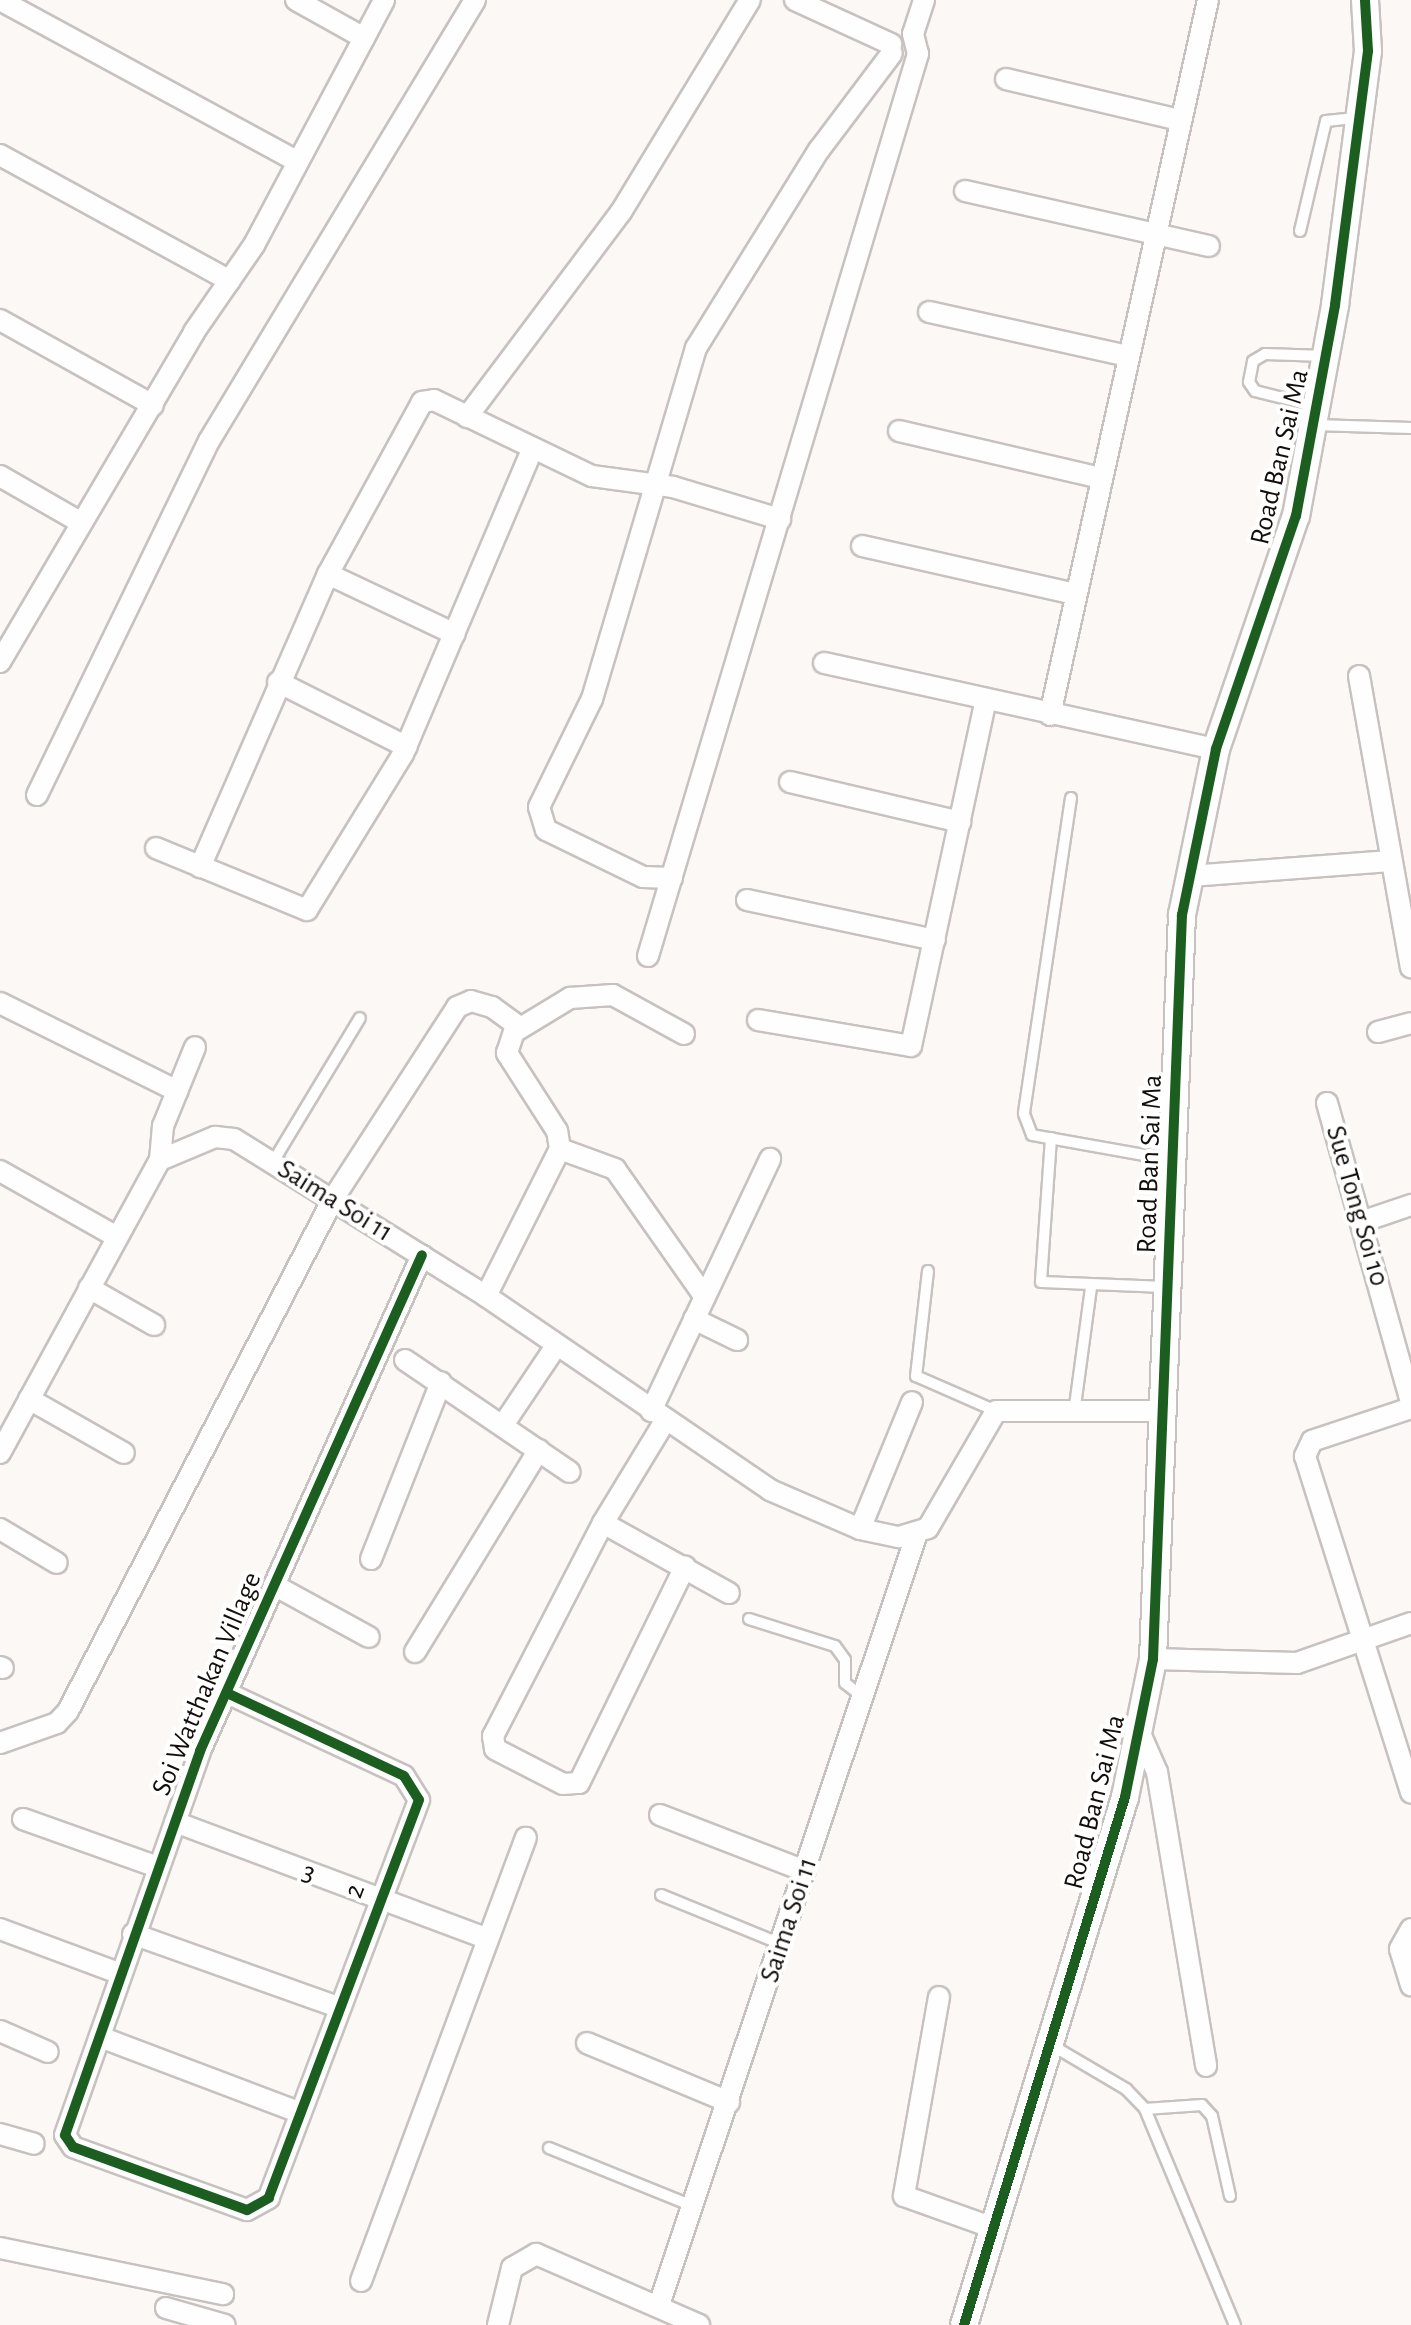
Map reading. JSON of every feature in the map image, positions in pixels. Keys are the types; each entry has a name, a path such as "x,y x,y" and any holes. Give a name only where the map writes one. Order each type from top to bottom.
{"street":[{"path":"0,0 297,161"},
{"path":"296,0 364,38"},
{"path":"0,662 7,637 230,281 384,0"},
{"path":"37,795 209,441 475,0"},
{"path":"467,417 621,212 750,0"},
{"path":"795,0 913,60"},
{"path":"648,956 780,519 913,60 913,34 924,0"},
{"path":"1050,715 1179,120 1208,0"},
{"name":"Road Ban Sai Ma","path":"964,2325 1053,2046 1139,1731 1153,1659 1161,1411 1190,876 1216,749 1296,516 1327,357 1368,51 1365,0"},
{"path":"672,878 643,877 536,819 592,699 652,488 696,348 844,112 891,49 913,34"},
{"path":"1006,79 1179,120"},
{"path":"0,155 230,281"},
{"path":"965,191 1209,246"},
{"path":"929,312 1128,356"},
{"path":"0,320 153,405"},
{"path":"200,867 278,682 328,574 409,414 434,400 532,450 592,476 652,488 673,487 780,519"},
{"path":"899,431 1101,478"},
{"path":"156,848 307,910 407,747 532,450"},
{"path":"0,476 80,522"},
{"path":"862,546 1075,594"},
{"path":"328,574 455,634"},
{"path":"824,663 1216,749"},
{"path":"1359,676 1411,967"},
{"path":"278,682 407,747"},
{"path":"758,1020 907,1051 935,940 986,700"},
{"path":"790,782 960,822"},
{"path":"1190,876 1390,861"},
{"path":"747,900 935,940"},
{"path":"486,1296 560,1149 557,1131 507,1053 520,1027 570,998 613,995 684,1034"},
{"path":"0,1743 57,1723 68,1711 333,1199 457,1007 471,1001 492,1007 520,1027"},
{"path":"0,1003 177,1091"},
{"path":"1378,1032 1411,1023"},
{"path":"0,1453 160,1160 177,1091 195,1047"},
{"name":"Sue Tong Soi 10","path":"1327,1103 1364,1221 1411,1401"},
{"name":"Saima Soi 11","path":"160,1160 215,1137 234,1139 486,1296 770,1490 860,1529 916,1536"},
{"path":"560,1149 615,1169 705,1297"},
{"path":"685,1567 579,1783 563,1784 495,1749 493,1736 658,1416 694,1319 770,1159"},
{"path":"0,1171 117,1237"},
{"path":"1364,1221 1411,1205"},
{"name":"Soi Watthakan Village","path":"257,2209 65,2142 118,1973 175,1822 274,1585 422,1255"},
{"path":"89,1288 154,1325"},
{"path":"694,1319 737,1340"},
{"path":"503,1425 556,1346"},
{"path":"405,1360 570,1472"},
{"path":"371,1559 441,1382"},
{"path":"29,1399 124,1453"},
{"path":"860,1529 912,1402"},
{"path":"996,1411 1075,1406 1161,1411"},
{"path":"1411,1408 1312,1441 1305,1456 1411,1793"},
{"name":"Saima Soi 11","path":"660,2302 695,2207 916,1536 943,1507 996,1411"},
{"path":"415,1652 539,1450"},
{"path":"603,1523 729,1593"},
{"path":"0,1529 57,1563"},
{"path":"274,1585 369,1637"},
{"path":"1153,1659 1297,1663 1411,1623"},
{"name":"2","path":"227,1693 415,1785 419,1800 377,1898 269,2198 257,2209"},
{"path":"1139,1731 1157,1772 1206,2066"},
{"path":"660,1815 805,1871"},
{"path":"23,1819 158,1867"},
{"name":"3","path":"175,1822 488,1939"},
{"path":"361,2281 526,1838"},
{"path":"0,1929 118,1973"},
{"path":"1411,1929 1400,1949 1411,1985"},
{"path":"133,1934 338,2007"},
{"path":"939,1997 904,2196 994,2228"},
{"path":"0,2031 48,2052"},
{"path":"100,2037 299,2112"},
{"path":"587,2043 729,2102"},
{"path":"0,2134 34,2144"},
{"path":"0,2248 169,2287 223,2294"},
{"path":"498,2325 512,2268 536,2254 660,2302 699,2325"},
{"path":"169,2287 164,2317 225,2325"}],"lane":[{"path":"1300,231 1326,121 1358,118"},
{"path":"1299,402 1255,391 1249,382 1253,361 1265,354 1327,357"},
{"path":"1313,425 1411,428"},
{"path":"1071,798 1024,1114 1032,1135 1175,1161"},
{"path":"273,1162 360,1018"},
{"path":"1051,1138 1037,1272 1047,1287 1168,1287"},
{"path":"928,1271 916,1376 996,1411"},
{"path":"1075,1406 1091,1287"},
{"path":"749,1619 835,1646 845,1660 845,1683 863,1697"},
{"path":"661,1895 781,1944"},
{"path":"1053,2046 1126,2089 1145,2109 1232,2324"},
{"path":"1145,2109 1202,2105 1212,2116 1230,2196"},
{"path":"549,2148 695,2207"}],"cycle path":[{"path":"964,2325 1125,1797 1153,1659 1182,915 1216,749 1296,516 1335,305 1368,51 1365,0"},
{"path":"227,1693 404,1776 419,1800 269,2198 247,2210 73,2147 65,2135 200,1751 422,1255"}]}
